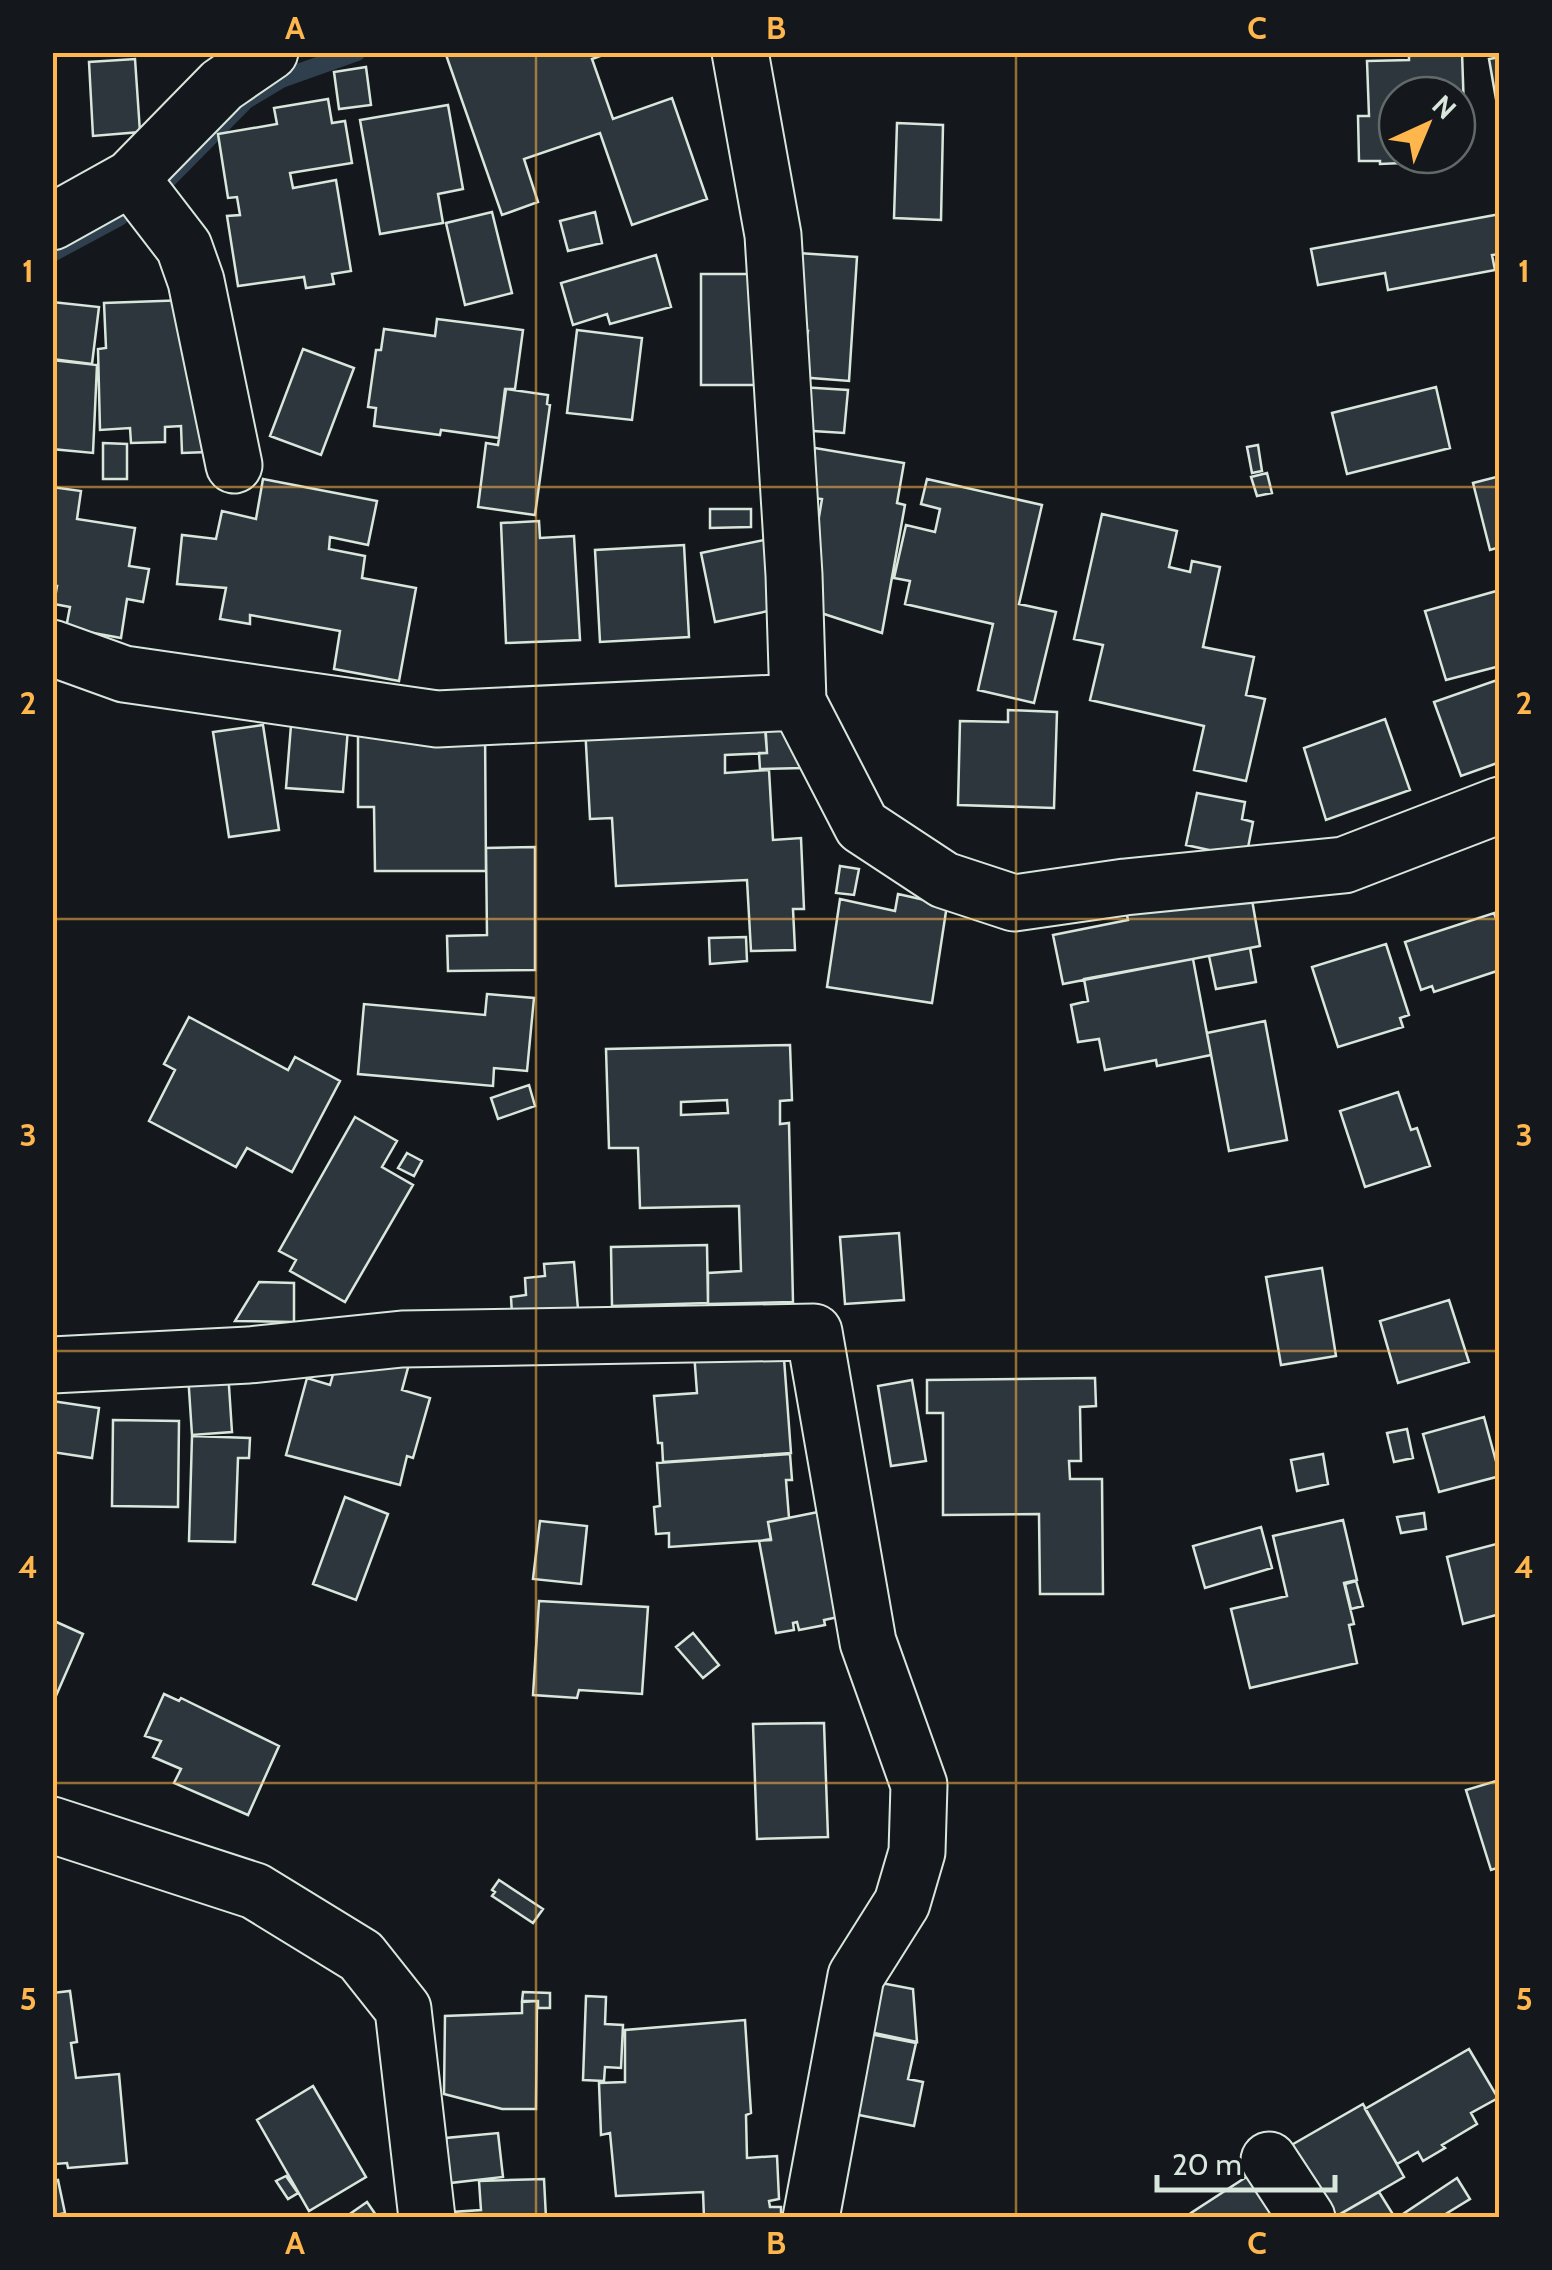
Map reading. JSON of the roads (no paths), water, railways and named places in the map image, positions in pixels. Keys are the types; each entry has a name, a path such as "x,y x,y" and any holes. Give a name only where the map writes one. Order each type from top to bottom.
{"street":[{"path":"52,222 143,192 222,85 270,52"},
{"path":"740,52 774,235 798,702 862,826 944,880 1014,904 1126,887 1344,865 1500,805"},
{"path":"143,192 184,248 196,281 234,466"},
{"path":"52,648 124,674 437,719 798,702"},
{"path":"52,1365 248,1355 402,1339 814,1332 868,1642 919,1785 917,1852 902,1903 856,1976 811,2218"},
{"path":"52,1824 256,1890 361,1956 403,2010 427,2218"},
{"path":"1269,2160 1307,2218"}],"waterway":[{"path":"52,253 119,217 169,178 246,100 281,79 357,52"}]}
